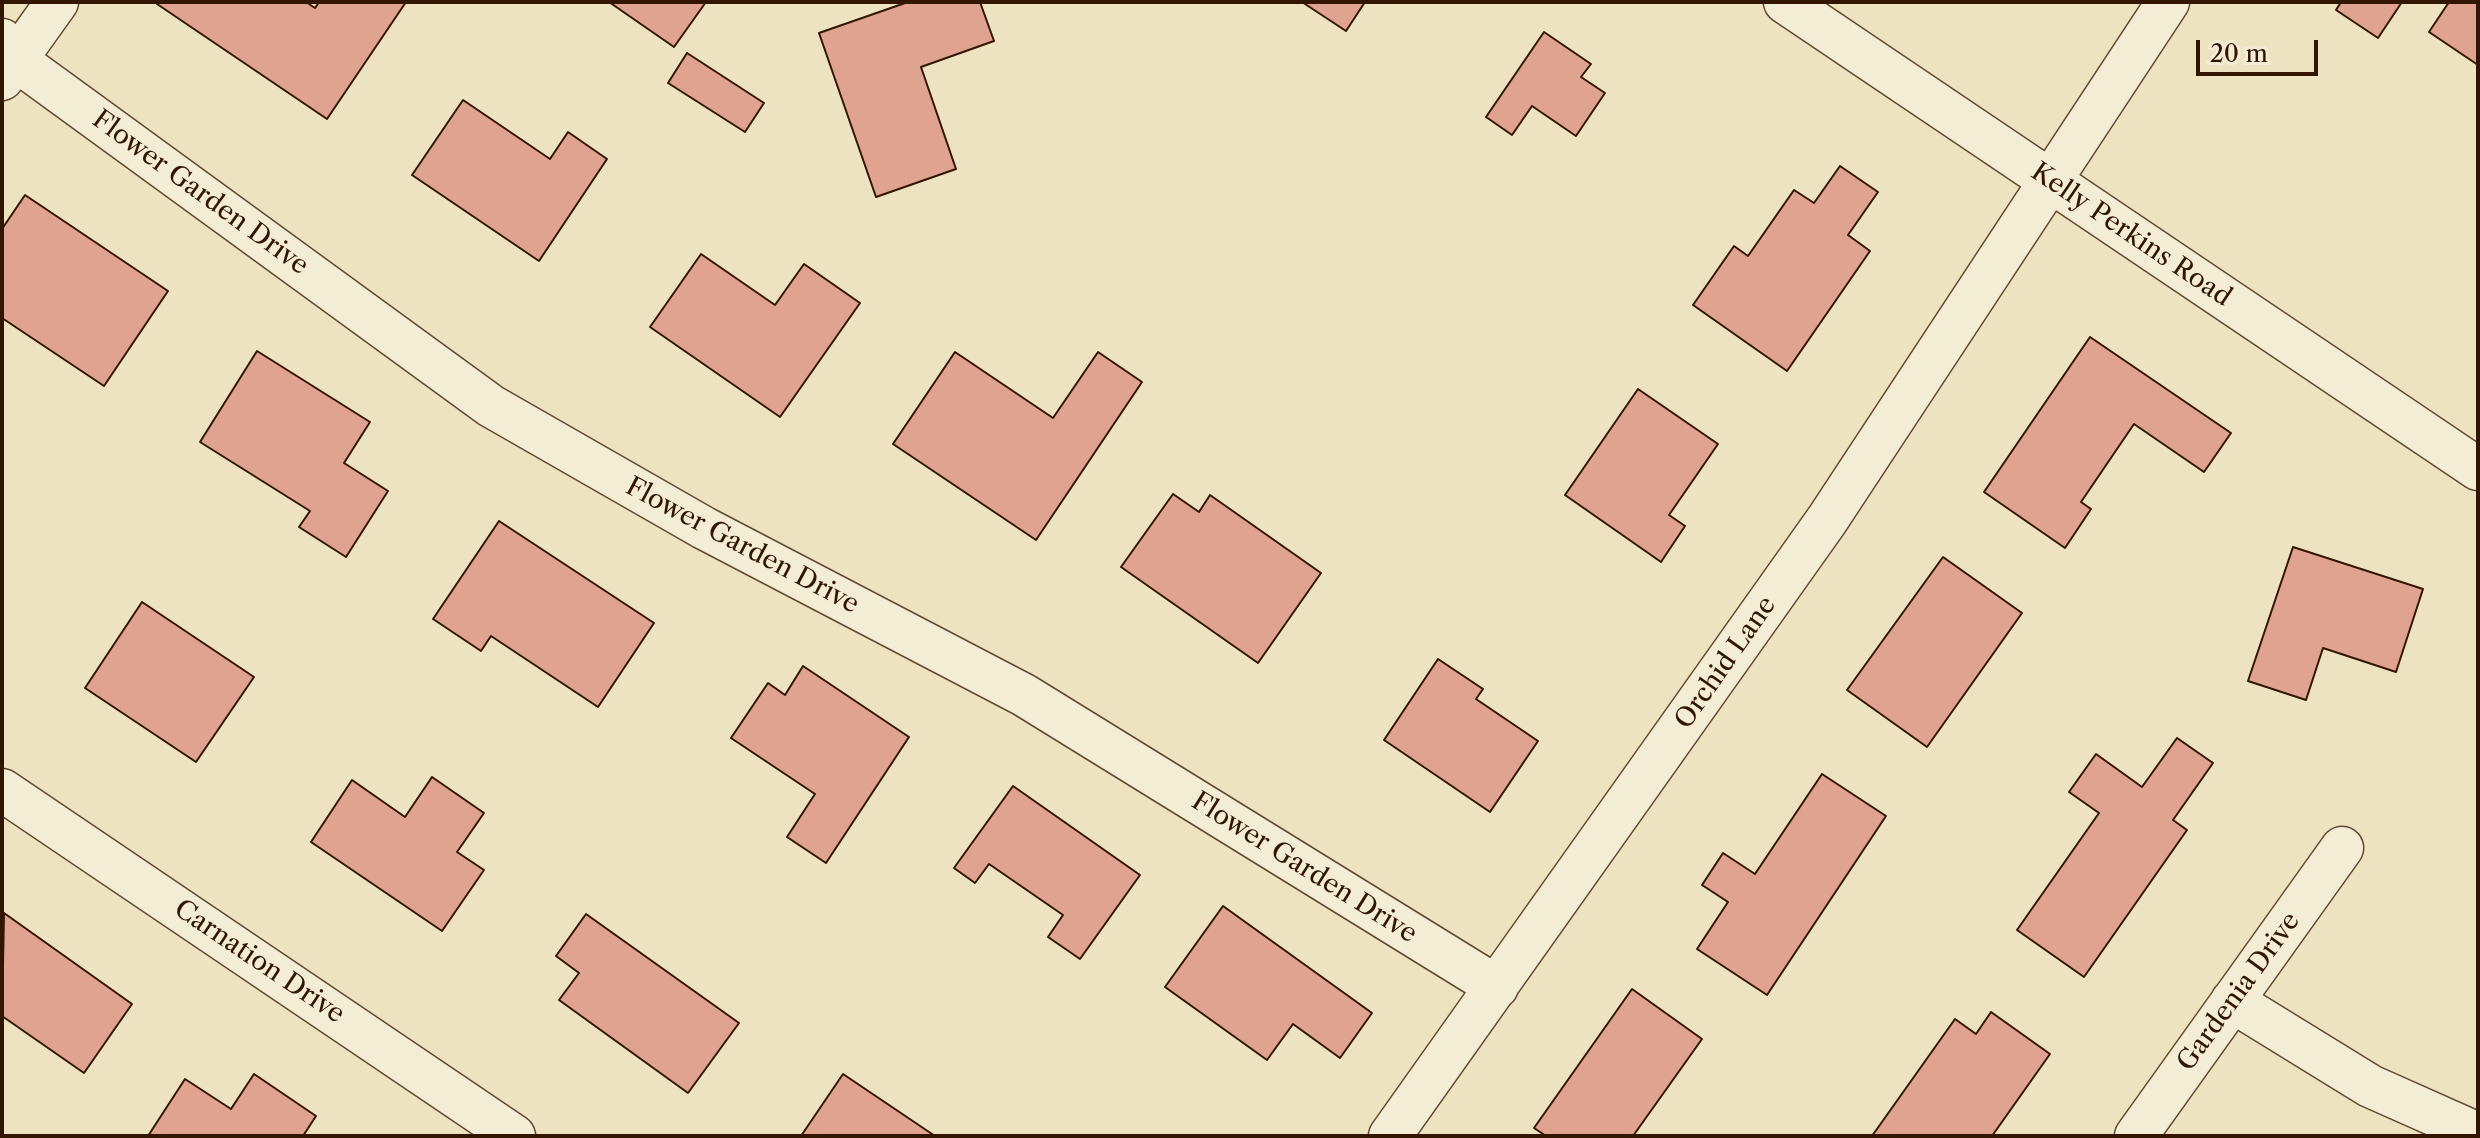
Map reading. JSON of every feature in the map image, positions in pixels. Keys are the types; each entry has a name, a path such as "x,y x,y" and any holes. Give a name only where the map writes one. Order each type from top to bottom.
{"street":[{"path":"6,59 57,2"},
{"name":"Kelly Perkins Road","path":"1785,2 2478,469"},
{"name":"Orchid Lane","path":"1390,1136 1827,520 2168,2"},
{"name":"Flower Garden Drive","path":"6,59 491,406 704,528 1024,695 1497,987"},
{"name":"Carnation Drive","path":"2,790 514,1136"},
{"name":"Gardenia Drive","path":"2136,1136 2342,848"},
{"path":"2232,1001 2370,1086 2478,1134"}],"building":[{"path":"158,2 306,2 315,8 319,2 406,2 327,119"},
{"path":"609,2 706,2 674,47"},
{"path":"908,2 980,2 994,41 921,67 956,169 876,197 819,33"},
{"path":"1302,2 1365,2 1346,31"},
{"path":"2341,2 2402,2 2378,38 2336,10"},
{"path":"2449,2 2478,2 2478,65 2429,32"},
{"path":"1544,32 1591,64 1581,77 1605,93 1576,136 1532,106 1512,135 1486,117"},
{"path":"687,53 764,103 745,132 668,83"},
{"path":"463,100 550,159 568,132 607,159 539,261 412,175"},
{"path":"1840,166 1878,192 1848,235 1870,251 1787,371 1693,305 1734,246 1748,256 1794,190 1814,203"},
{"path":"25,195 168,291 104,386 2,318 2,229"},
{"path":"701,254 775,305 804,264 860,303 780,417 650,327"},
{"path":"2090,337 2231,433 2204,472 2134,424 2081,502 2091,509 2065,548 1984,492"},
{"path":"257,351 370,422 344,463 388,491 346,557 299,527 310,511 200,442"},
{"path":"955,352 1053,418 1098,352 1142,382 1036,540 893,444"},
{"path":"1638,389 1718,444 1669,515 1685,526 1661,562 1565,495"},
{"path":"1173,494 1199,512 1210,495 1321,573 1258,663 1121,567"},
{"path":"499,521 654,623 598,707 491,636 481,651 433,619"},
{"path":"2293,547 2423,589 2396,672 2323,648 2306,700 2248,681"},
{"path":"1943,557 2022,613 1927,747 1847,690"},
{"path":"142,602 254,677 196,762 85,688"},
{"path":"1438,659 1483,689 1476,699 1538,741 1490,812 1384,740"},
{"path":"803,666 909,737 826,863 787,837 815,794 731,738 768,683 785,695"},
{"path":"2177,738 2213,763 2173,820 2187,830 2084,977 2017,930 2099,813 2069,792 2096,754 2142,787"},
{"path":"1822,774 1886,816 1767,995 1697,949 1728,902 1702,885 1723,853 1755,874"},
{"path":"432,777 484,813 457,852 484,870 442,931 311,842 352,780 405,817"},
{"path":"1013,786 1140,875 1080,959 1048,937 1063,915 989,864 975,883 954,868"},
{"path":"1223,906 1372,1013 1340,1058 1293,1024 1267,1060 1165,987"},
{"path":"4,913 132,1004 84,1073 2,1016"},
{"path":"586,914 739,1023 688,1093 559,1000 579,973 556,956"},
{"path":"1632,989 1702,1039 1633,1136 1546,1136 1534,1128"},
{"path":"1991,1012 2050,1054 1992,1136 1872,1136 1955,1019 1976,1034"},
{"path":"254,1074 316,1116 303,1136 148,1136 185,1079 231,1109"},
{"path":"843,1074 935,1136 801,1136"}]}
